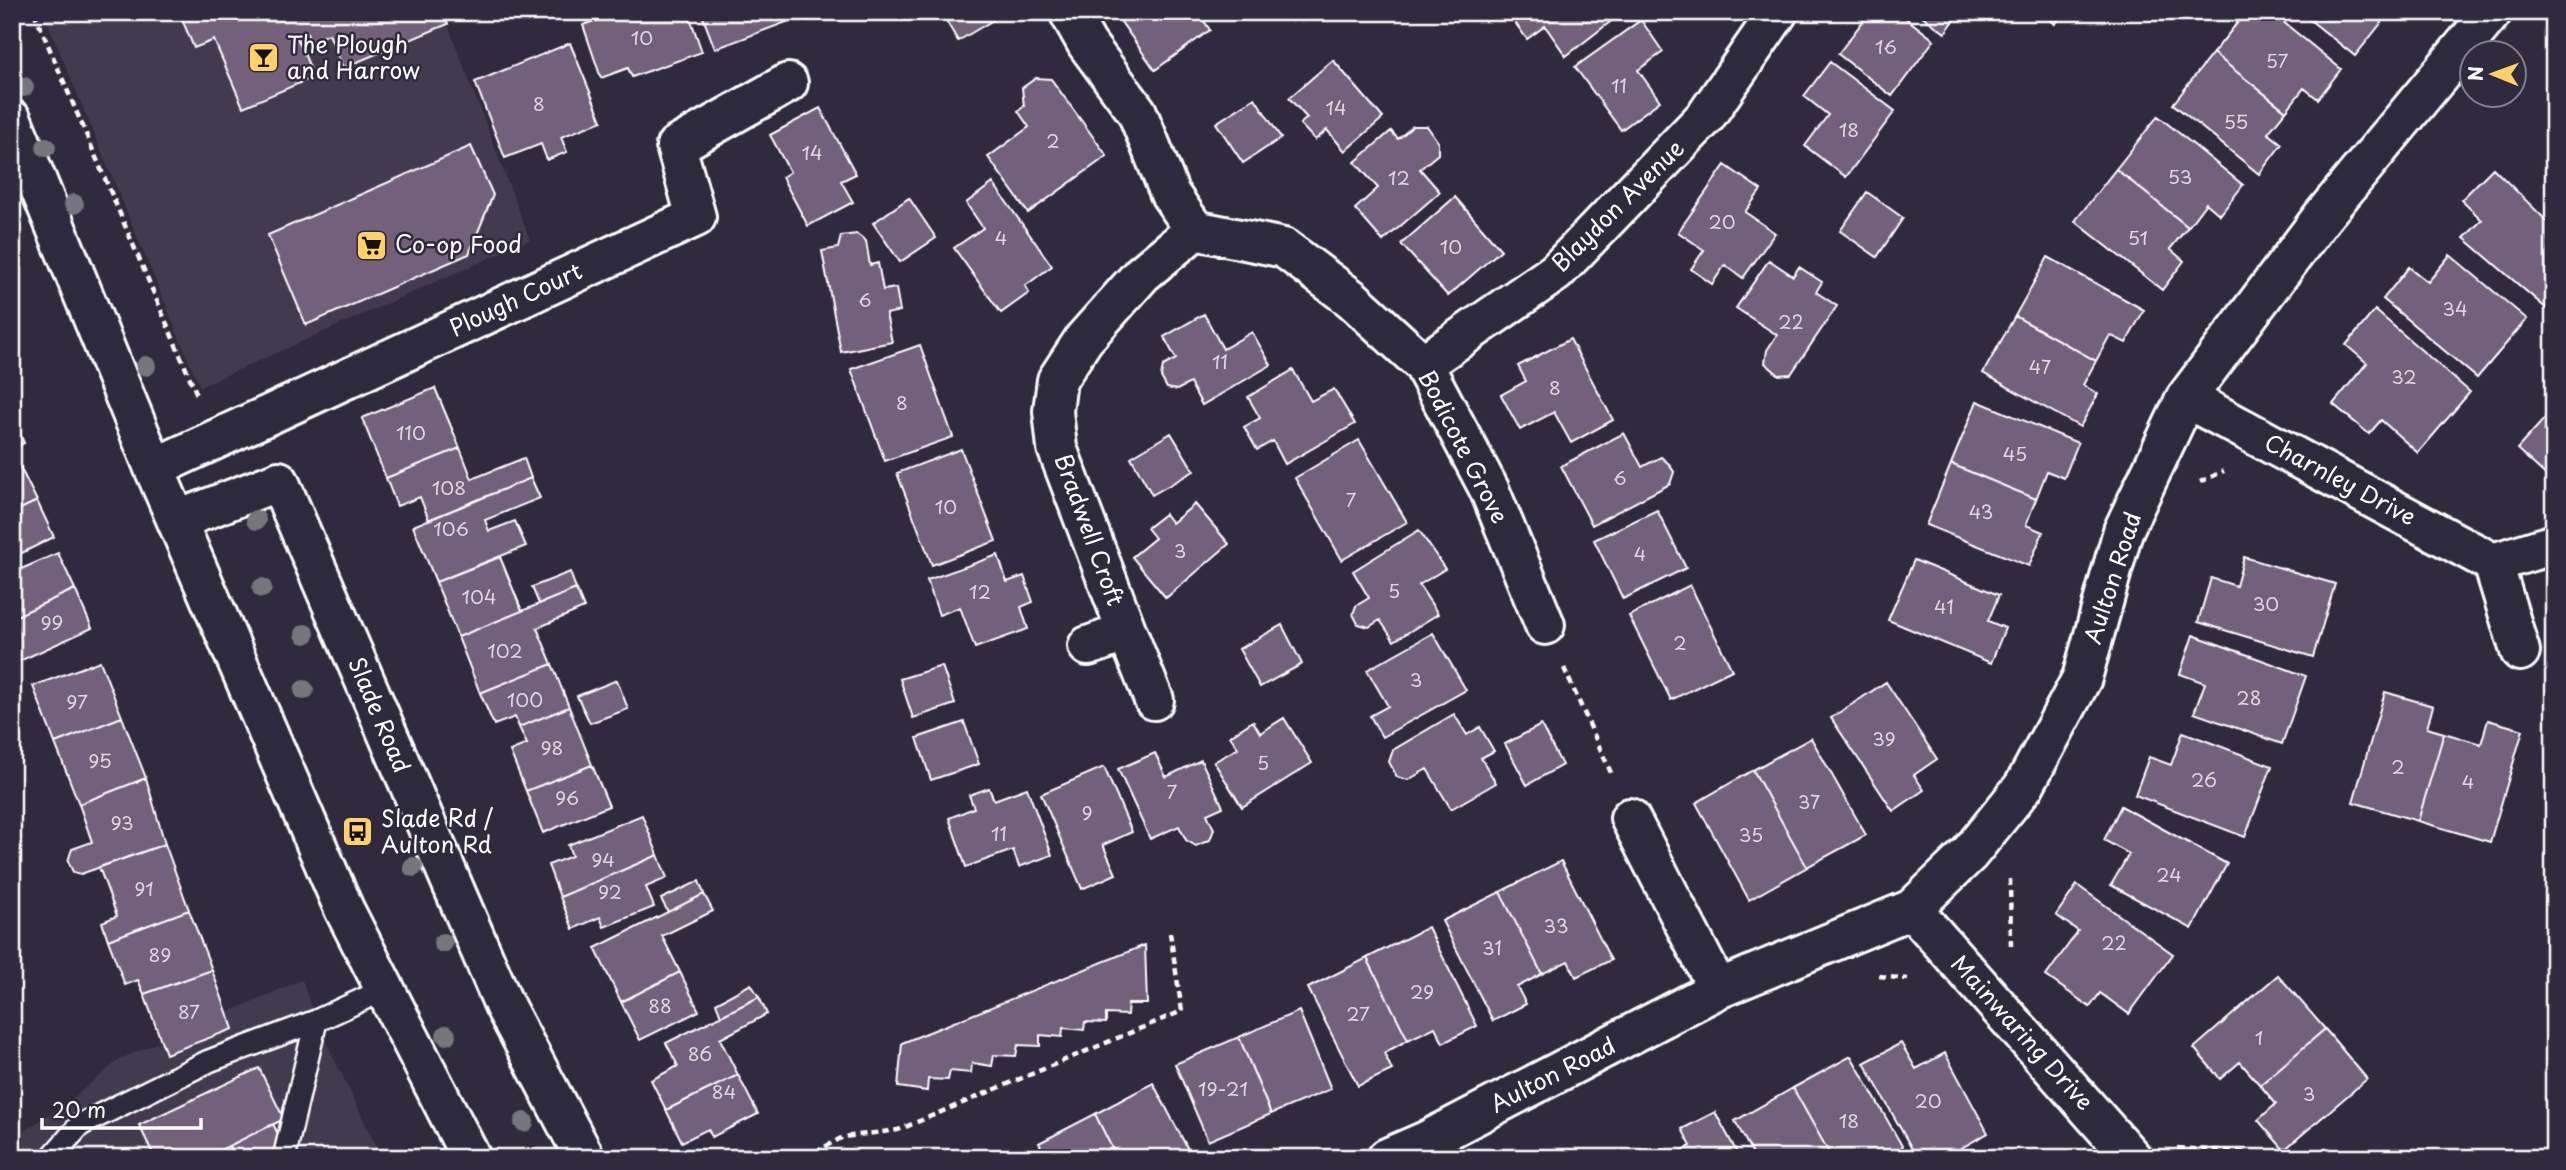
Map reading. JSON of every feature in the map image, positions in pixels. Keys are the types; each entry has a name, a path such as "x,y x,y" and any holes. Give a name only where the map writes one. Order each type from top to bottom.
{"street":[{"path":"1069,12 1087,44 1137,112 1170,194 1195,230"},
{"name":"Aulton Road","path":"1387,1158 1428,1150 1718,989 1912,909 1969,854 2031,774 2082,678 2123,531 2186,398 2322,217 2492,12"},
{"name":"Blaydon Avenue","path":"1423,364 1556,272 1706,116 1768,16"},
{"name":"Plough Court","path":"154,468 696,217 676,146 788,83"},
{"path":"12,120 154,468 344,909 471,1158"},
{"name":"Bodicote Grove","path":"1195,230 1284,248 1352,299 1423,364 1489,489 1545,625"},
{"name":"Bradwell Croft","path":"1154,699 1057,448 1054,411 1057,380 1084,339 1142,274 1195,230"},
{"name":"Charnley Drive","path":"2186,398 2493,563"},
{"name":"Slade Road","path":"178,520 279,481 504,1005 585,1158"},
{"path":"2520,651 2493,563 2554,544"},
{"name":"Bradwell Croft","path":"1088,646 1127,632"},
{"path":"1630,818 1718,989"},
{"name":"Mainwaring Drive","path":"1912,909 2132,1158"}],"lane":[{"path":"51,1158 80,1125 209,1061 316,1021 384,989"},
{"path":"284,1158 316,1021"}],"path":[{"path":"34,12 136,246 215,439"},
{"path":"1545,625 1630,818"},
{"path":"2010,866 2011,955"},
{"path":"804,1158 843,1137 898,1130 1182,1011 1170,933"},
{"path":"1877,976 1917,980"},
{"path":"2169,1143 2179,1149 2244,1152 2244,1158"}],"shaded area":[{"path":"43,12 443,12 530,240 200,387"},
{"path":"302,980 316,1021 382,1158 12,1158 12,1139 68,1102 120,1059"}],"building":[{"name":"The Plough and Harrow","path":"179,12 443,12 448,24 343,68 329,34 310,42 306,31 296,35 314,77 243,107 214,40 194,48"},
{"path":"618,12 688,12 702,52 632,77 628,68 601,78 583,25"},
{"path":"701,12 813,12 715,49"},
{"path":"941,12 1005,12 1005,13 958,41"},
{"path":"1114,12 1198,12 1210,30 1155,70"},
{"path":"1623,12 1566,56 1545,26 1527,39 1508,13"},
{"path":"1870,12 1898,12 1934,40 1892,96 1838,54"},
{"path":"1917,12 1960,12 1945,33"},
{"path":"2041,12 2065,12 2055,24"},
{"path":"2246,12 2271,12 2341,69 2318,99 2304,88 2286,111 2213,53"},
{"path":"2300,12 2380,12 2386,17 2355,56"},
{"path":"1641,20 1663,52 1638,70 1660,101 1621,130 1575,67"},
{"path":"570,43 602,121 561,137 567,152 547,160 541,144 505,158 475,82"},
{"path":"2213,53 2286,111 2268,133 2282,144 2259,174 2173,104"},
{"path":"1333,60 1383,118 1345,151 1327,130 1315,140 1300,124 1307,118 1289,98"},
{"path":"1830,62 1895,111 1846,177 1805,146 1828,115 1804,96"},
{"path":"1036,78 1051,79 1107,156 1028,213 988,157 1029,127 1018,111 1024,106 1022,88"},
{"path":"1255,98 1281,138 1243,163 1216,123"},
{"path":"820,108 856,174 841,181 853,202 808,226 782,177 790,172 770,135"},
{"path":"2158,116 2243,185 2220,215 2206,203 2188,227 2116,169"},
{"path":"1413,126 1427,126 1438,142 1438,154 1420,169 1440,192 1383,241 1355,209 1378,188 1355,162 1391,131 1398,139"},
{"name":"Co-op Food","path":"471,146 493,195 469,254 306,325 268,235"},
{"path":"1725,165 1761,190 1745,212 1775,233 1743,278 1725,265 1712,284 1691,269 1704,250 1678,232"},
{"path":"2493,168 2554,228 2554,315 2464,238 2482,220 2461,200"},
{"path":"2116,169 2188,227 2170,249 2184,261 2162,290 2075,221"},
{"path":"993,183 1052,266 1025,286 1029,293 1001,313 954,248 983,228 966,203"},
{"path":"1867,192 1903,218 1877,257 1840,231"},
{"path":"1455,197 1501,250 1448,296 1401,244"},
{"path":"909,198 936,238 900,262 873,223"},
{"path":"857,234 866,241 870,265 878,263 883,290 896,288 900,311 886,314 892,342 841,352 822,251 838,248 841,236"},
{"path":"2450,255 2527,319 2477,378 2383,299 2409,267 2428,282"},
{"path":"2048,257 2144,310 2126,343 2110,335 2096,361 2015,316"},
{"path":"1769,260 1793,276 1799,267 1822,282 1816,292 1837,306 1791,374 1779,375 1765,363 1767,350 1777,335 1736,308"},
{"path":"2375,310 2470,392 2418,453 2381,420 2369,434 2333,404 2367,363 2346,345"},
{"path":"1204,314 1223,349 1252,332 1271,365 1202,405 1190,383 1177,390 1167,388 1161,377 1163,366 1176,359 1164,337"},
{"path":"2015,316 2096,361 2083,385 2098,394 2080,427 1983,373"},
{"path":"1570,339 1613,420 1571,443 1554,412 1520,430 1501,395 1526,381 1518,366"},
{"path":"920,345 953,437 885,461 851,369"},
{"path":"1293,370 1311,401 1334,389 1355,424 1285,464 1273,441 1257,450 1244,427 1260,418 1248,397"},
{"path":"435,388 460,448 386,478 362,418"},
{"path":"1977,401 2078,443 2064,478 2047,471 2036,499 1951,464"},
{"path":"2554,408 2554,472 2549,478 2517,449"},
{"path":"17,427 24,443 12,449 12,429"},
{"path":"1171,433 1194,471 1152,495 1131,457"},
{"path":"1624,433 1642,467 1661,457 1669,464 1674,472 1670,484 1592,525 1561,466"},
{"path":"1359,440 1407,522 1342,560 1295,478"},
{"path":"460,448 472,479 524,458 531,478 429,520 420,497 397,506 386,478"},
{"path":"961,449 996,541 932,565 897,473"},
{"path":"18,463 37,501 12,513 12,466"},
{"path":"1951,464 2036,499 2026,525 2043,532 2029,566 1926,525"},
{"path":"531,478 540,498 485,520 489,531 515,521 526,546 436,582 413,526"},
{"path":"37,501 54,537 12,558 12,513"},
{"path":"1195,504 1229,544 1166,598 1132,557 1155,538 1147,528 1165,514 1172,523"},
{"path":"1657,510 1686,568 1623,599 1594,540"},
{"path":"1419,530 1445,569 1419,585 1438,614 1394,641 1380,620 1369,627 1358,624 1353,614 1356,606 1369,598 1353,571"},
{"path":"58,553 75,589 12,618 12,573"},
{"path":"998,555 1007,582 1024,576 1033,602 1021,607 1028,629 975,648 960,607 939,615 927,580"},
{"path":"500,557 522,611 458,637 436,582"},
{"path":"2244,557 2335,584 2313,657 2198,622 2211,578 2236,586"},
{"path":"1914,560 1999,595 1988,621 2005,628 1991,663 1888,620"},
{"path":"570,572 576,589 539,604 532,587"},
{"path":"1690,585 1732,670 1671,700 1629,616"},
{"path":"75,589 92,628 13,664 12,634 18,632 12,618"},
{"path":"576,589 584,608 537,628 552,664 480,693 458,637"},
{"path":"1282,625 1302,664 1260,687 1239,649"},
{"path":"1433,633 1466,690 1382,737 1370,716 1388,706 1367,670"},
{"path":"2193,635 2306,676 2282,744 2194,713 2205,683 2180,674"},
{"path":"100,661 122,717 55,743 33,686"},
{"path":"552,664 569,707 519,727 515,717 494,725 480,693"},
{"path":"942,666 955,704 913,718 900,679"},
{"path":"617,680 628,709 590,723 577,696"},
{"path":"1886,682 1937,759 1914,775 1924,790 1893,811 1831,718"},
{"path":"2385,692 2433,706 2427,728 2444,733 2418,821 2353,802"},
{"path":"569,707 592,765 526,791 510,751 527,744 519,727"},
{"path":"1454,714 1467,735 1480,727 1494,751 1481,758 1496,783 1451,809 1427,769 1408,780 1397,777 1389,762 1393,750"},
{"path":"122,717 146,778 79,804 55,743"},
{"path":"1284,718 1312,763 1242,807 1214,762 1238,748 1230,736 1253,721 1260,733"},
{"path":"2488,720 2523,730 2490,842 2418,821 2444,733 2481,744"},
{"path":"964,722 979,764 931,780 917,738"},
{"path":"1541,725 1562,765 1527,785 1505,744"},
{"path":"2183,732 2272,766 2245,837 2135,795 2149,757 2171,765"},
{"path":"1811,738 1866,835 1807,867 1753,770"},
{"path":"1155,753 1166,777 1201,760 1223,807 1207,814 1214,829 1210,840 1196,846 1186,840 1179,826 1150,839 1118,769"},
{"path":"592,765 609,806 543,833 526,791"},
{"path":"1104,767 1132,832 1103,845 1116,874 1082,889 1041,794"},
{"path":"1753,770 1807,867 1749,900 1696,803"},
{"path":"146,778 165,844 81,874 73,872 68,861 72,849 92,842 79,804"},
{"path":"989,788 994,800 1027,788 1052,855 1019,867 1013,850 966,867 949,818 974,808 969,795"},
{"path":"2121,806 2227,864 2192,929 2111,885 2129,854 2104,840"},
{"path":"642,815 658,855 560,897 548,865 572,856 568,845"},
{"path":"165,844 189,910 108,940 102,922 117,916 99,867"},
{"path":"658,855 667,878 646,887 654,907 604,927 600,917 573,929 560,897"},
{"path":"1561,861 1611,960 1576,977 1568,961 1542,974 1500,892"},
{"path":"699,881 704,894 668,912 661,899"},
{"path":"2077,885 2173,954 2129,1014 2100,993 2090,1007 2046,976 2078,931 2056,915"},
{"path":"1500,892 1542,974 1517,987 1526,1004 1493,1021 1442,921"},
{"path":"704,894 713,911 662,936 680,972 621,1002 595,948"},
{"path":"189,910 212,970 144,994 138,980 125,985 108,940"},
{"path":"1428,927 1477,1026 1443,1043 1435,1027 1408,1040 1367,958"},
{"path":"1145,945 1147,1004 1128,1004 1127,1015 1106,1014 1106,1023 1085,1022 1084,1030 1063,1028 1062,1037 1040,1035 1040,1046 1018,1045 1016,1056 994,1055 992,1066 972,1063 971,1073 950,1071 948,1080 928,1079 927,1091 898,1087 902,1043"},
{"path":"1367,958 1408,1040 1384,1053 1392,1070 1358,1086 1308,988"},
{"path":"212,970 233,1029 166,1054 144,994"},
{"path":"680,972 699,1011 640,1040 621,1002"},
{"path":"2278,975 2325,1029 2260,1085 2240,1062 2220,1079 2194,1048"},
{"path":"751,984 759,997 721,1016 716,1003"},
{"path":"759,997 767,1014 720,1039 738,1075 666,1110 651,1080 678,1066 666,1043"},
{"path":"1299,1011 1331,1089 1271,1114 1239,1037"},
{"path":"2325,1029 2367,1079 2284,1150 2258,1120 2276,1104 2260,1085"},
{"path":"1239,1037 1271,1114 1208,1141 1175,1064"},
{"path":"1901,1043 1916,1069 1945,1053 1988,1133 1943,1158 1917,1158 1864,1063"},
{"path":"1851,1056 1906,1153 1897,1158 1832,1158 1793,1088"},
{"path":"259,1068 284,1119 204,1158 155,1158 139,1125"},
{"path":"738,1075 758,1114 712,1137 708,1129 682,1142 666,1110"},
{"path":"1153,1083 1191,1155 1186,1158 1117,1158 1095,1114"},
{"path":"1793,1088 1832,1158 1755,1158 1735,1121"},
{"path":"1715,1112 1740,1158 1669,1158 1691,1146 1682,1129"},
{"path":"1095,1114 1117,1158 1047,1158 1039,1143"},
{"path":"273,1124 290,1158 235,1158 229,1146"}],"place":[{"name":"The Plough and Harrow","path":"264,58"},
{"name":"Co-op Food","path":"372,245"},
{"name":"Slade Rd / Aulton Rd","path":"358,832"}]}
